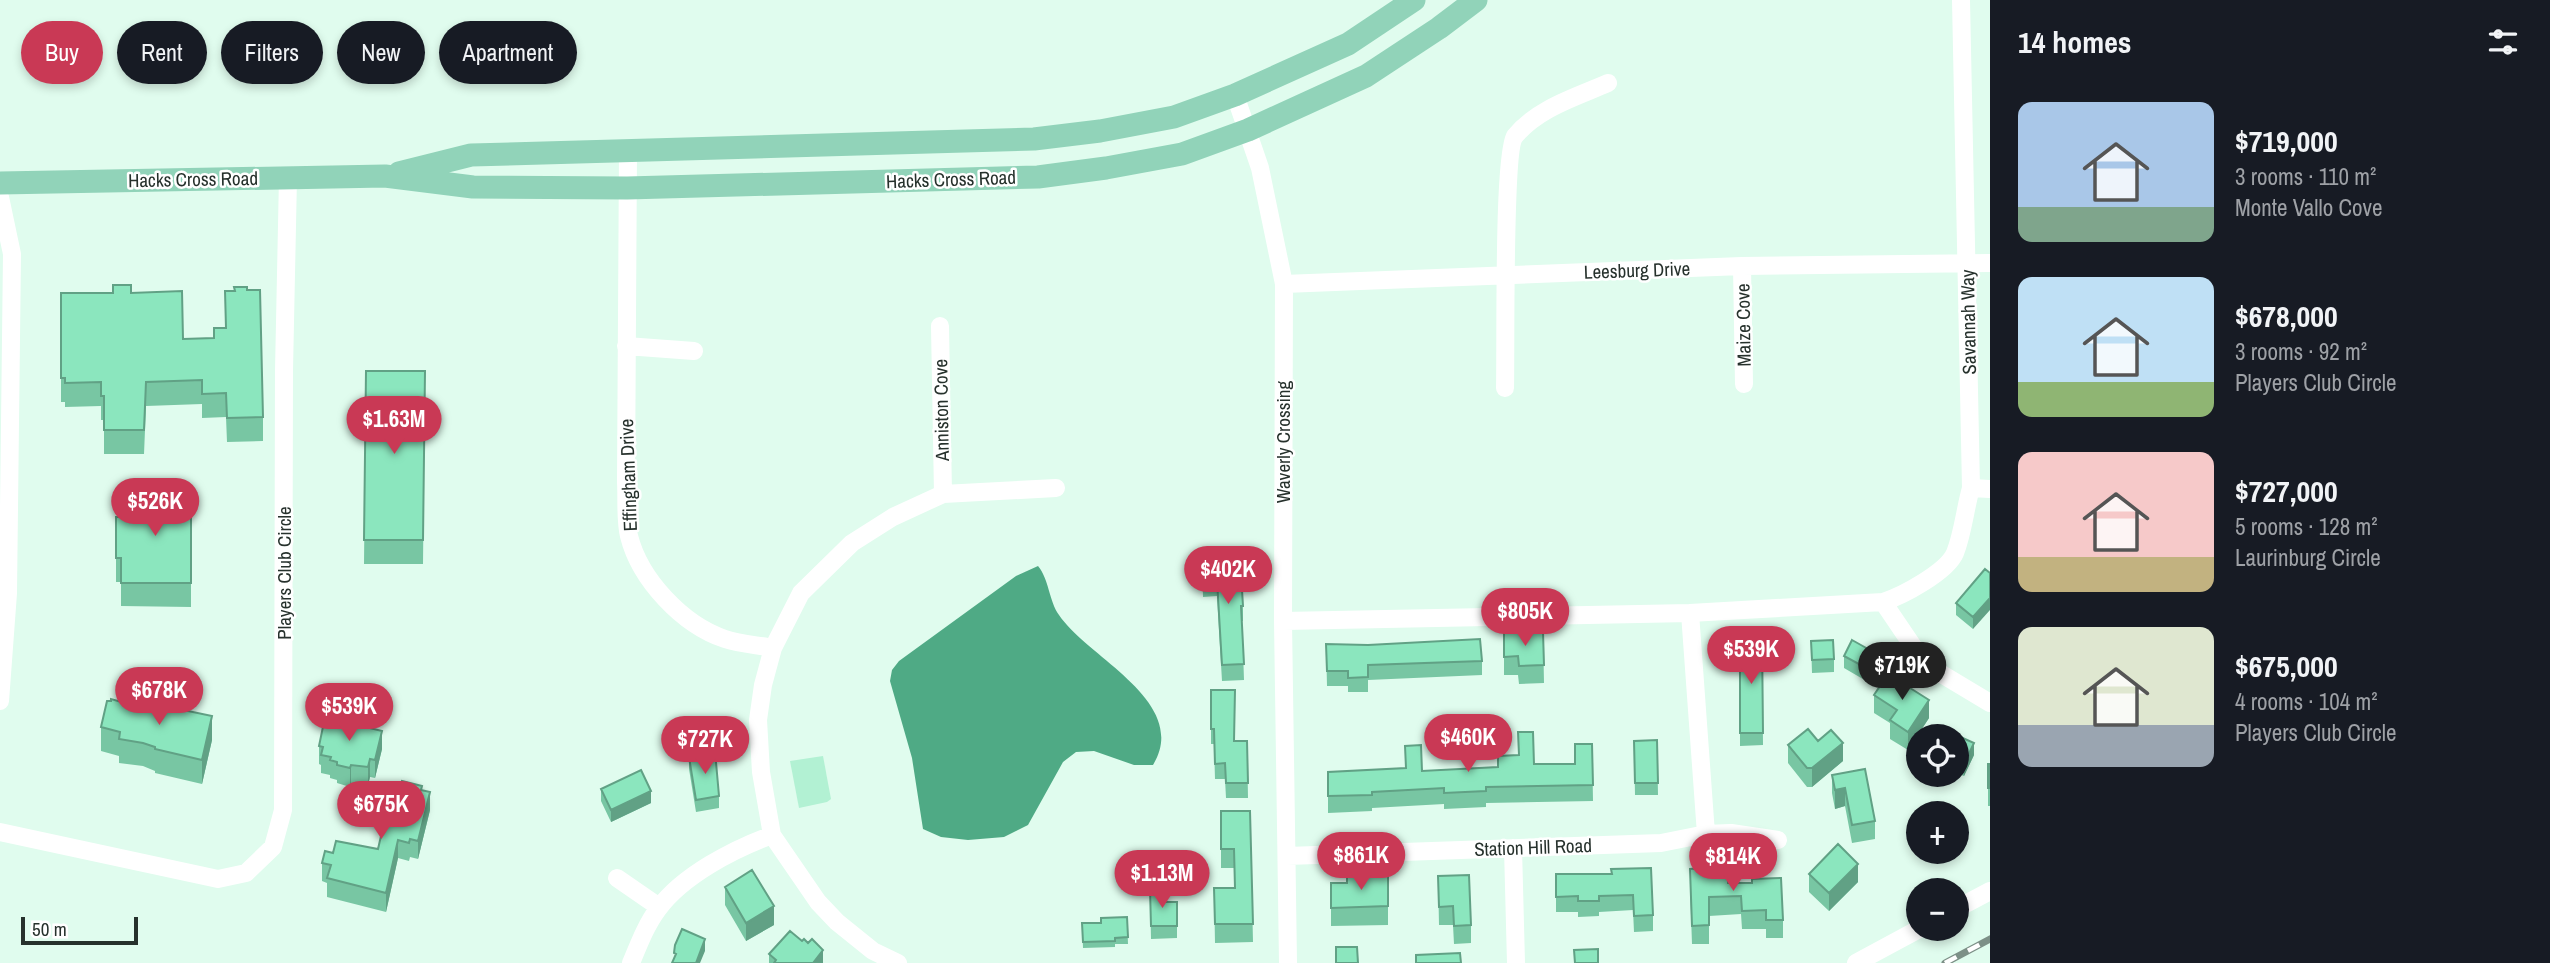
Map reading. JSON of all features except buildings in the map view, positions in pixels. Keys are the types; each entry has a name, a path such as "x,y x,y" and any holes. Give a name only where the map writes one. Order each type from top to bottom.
{"main road":[{"name":"Hacks Cross Road","path":"385,176 471,155 1034,139 1100,131 1174,117 1235,95 1348,44 1414,0"},
{"name":"Hacks Cross Road","path":"0,183 385,176 473,187 627,188 1038,177 1182,154 1248,130 1366,76 1476,0"}],"street":[{"name":"Savannah Way","path":"1883,602 1901,597 1923,583 1954,556 1970,488 1961,0"},
{"path":"1505,388 1507,178 1513,138 1535,116 1608,83"},
{"name":"Waverly Crossing","path":"1235,95 1260,168 1283,284 1287,963"},
{"name":"Effingham Drive","path":"628,150 626,482 629,536 642,568 660,592 692,624 726,640 773,648"},
{"name":"Players Club Circle","path":"0,832 218,879 246,873 273,847 283,810 284,371 288,177"},
{"path":"0,197 12,254 8,588 0,701"},
{"name":"Leesburg Drive","path":"1283,284 1742,266 1990,263"},
{"name":"Maize Cove","path":"1742,266 1744,384"},
{"name":"Anniston Cove","path":"940,326 943,494"},
{"path":"626,346 694,351"},
{"path":"898,963 871,957 818,902 772,835 761,772 758,720 763,685 773,648 801,593 852,543 893,517 943,494 1056,488"},
{"path":"1970,488 1990,489"},
{"path":"1283,621 1690,613 1883,602 1925,664 1990,703"},
{"path":"1690,613 1706,834"},
{"name":"Station Hill Road","path":"1287,856 1661,843 1687,840 1706,834 1731,833 1778,840"},
{"path":"631,963 659,907 696,875 739,847 772,835"},
{"path":"1513,848 1516,963"},
{"path":"617,878 659,907"},
{"path":"1969,902 1990,891"},
{"path":"1856,963 1906,936"}],"shaded area":[{"path":"1038,566 1045,577 1059,615 1148,701 1158,721 1161,742 1153,765 1134,765 1094,751 1076,752 1063,762 1028,825 1004,837 968,840 941,837 923,829 912,758 890,681 892,670 899,661 1016,576"},
{"path":"823,756 831,799 799,808 790,761"}],"railway":[{"path":"1945,963 1990,939"}]}
